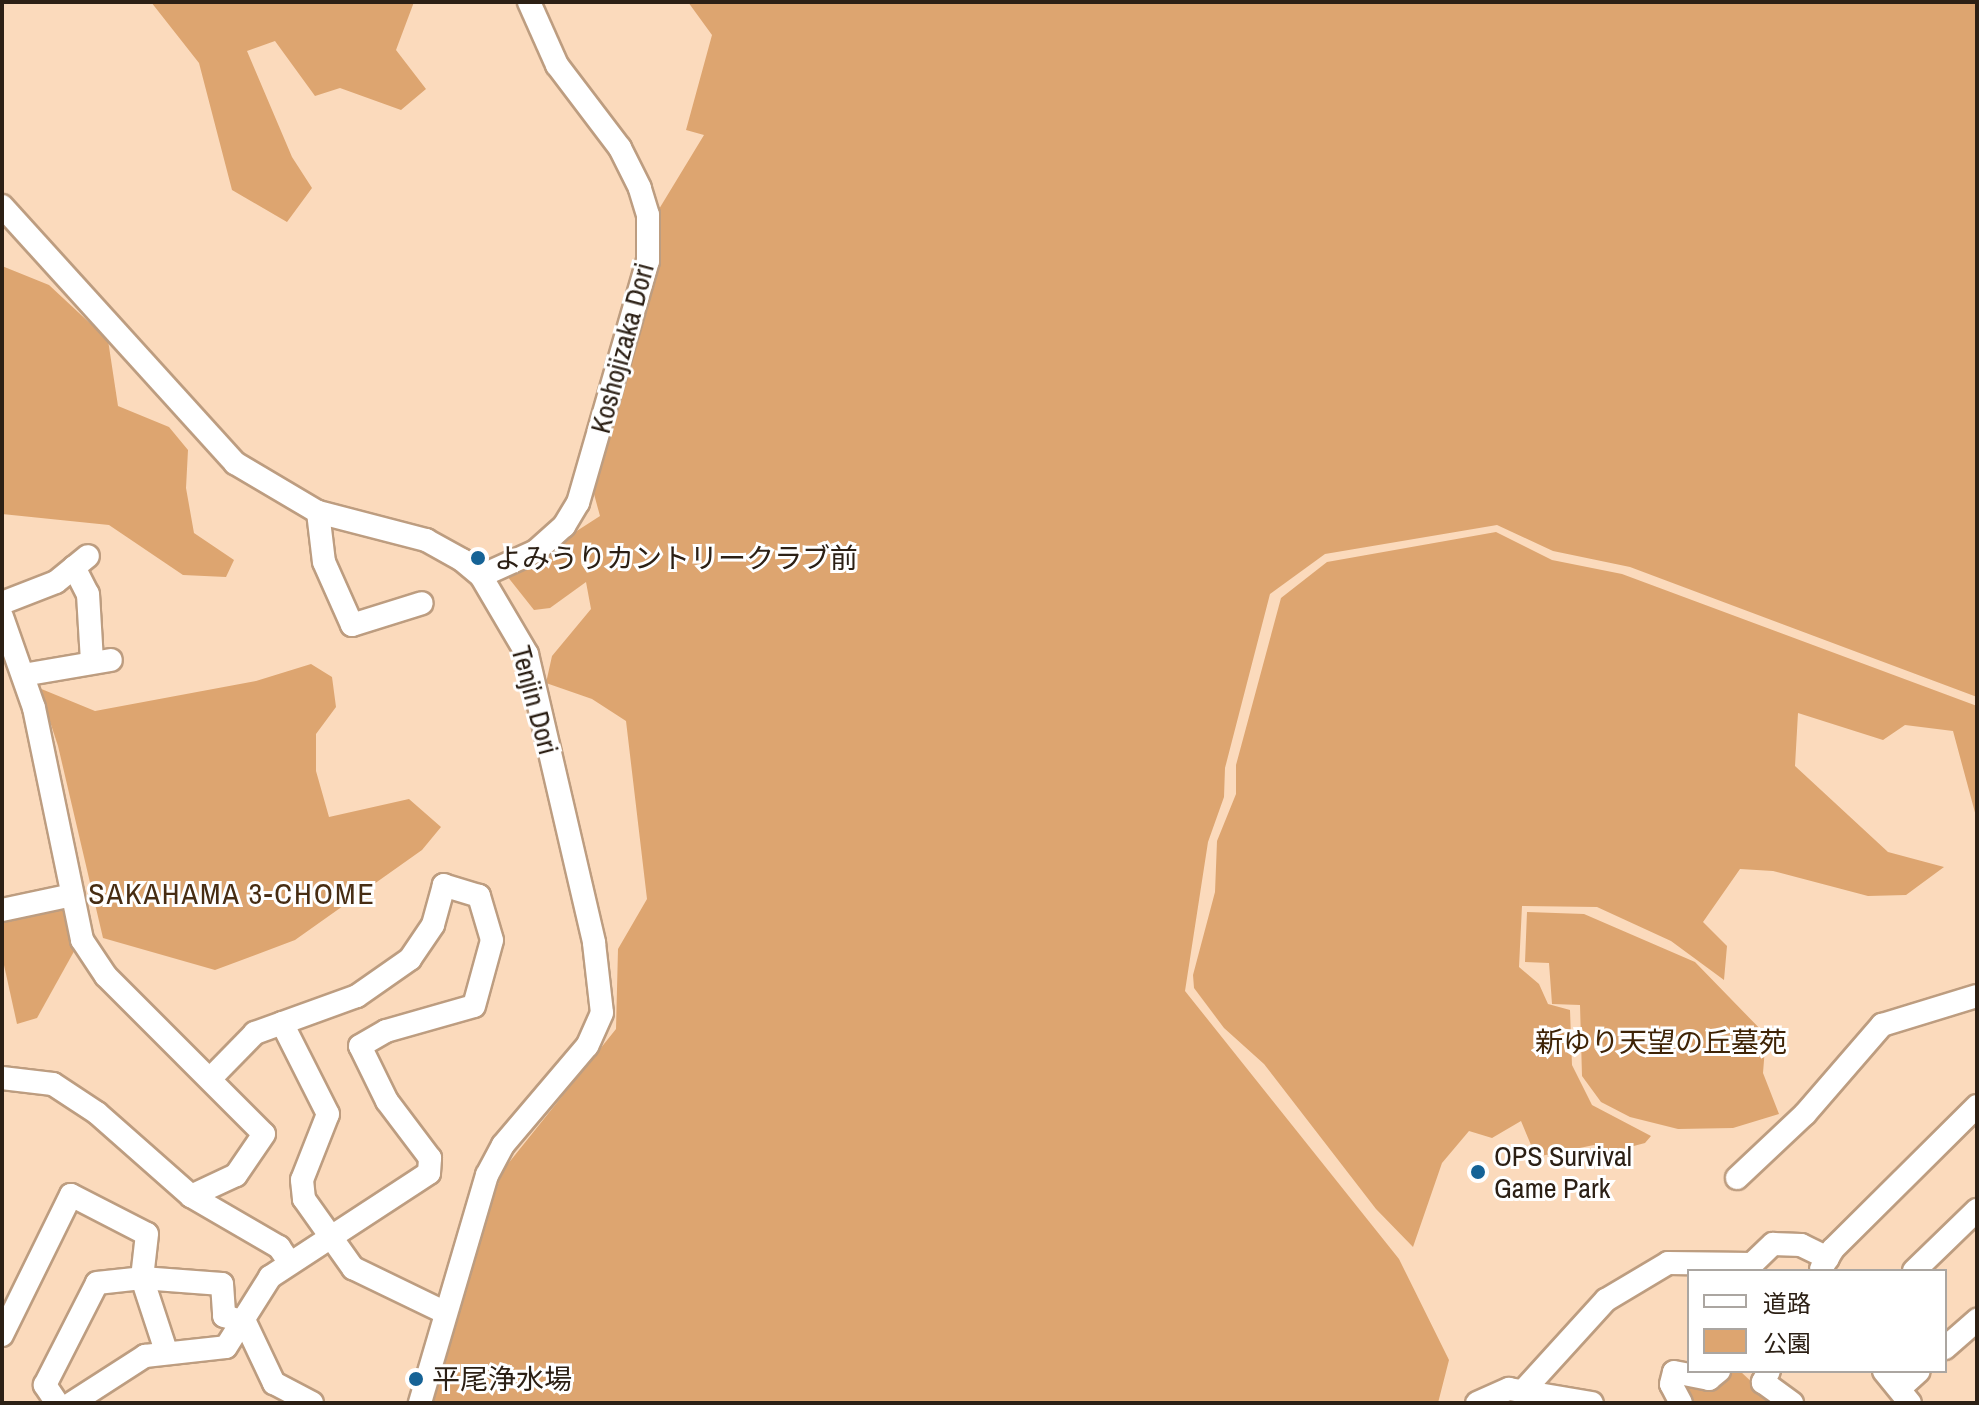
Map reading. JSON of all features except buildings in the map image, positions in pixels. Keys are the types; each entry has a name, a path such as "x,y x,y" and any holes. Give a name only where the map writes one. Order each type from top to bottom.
{"street":[{"name":"Koshojizaka Dori","path":"481,576 536,551 564,526 578,503 648,261 648,215 640,188 620,148 557,65 529,2"},
{"name":"Tenjin Dori","path":"2,206 235,463 282,495 318,512 426,540 481,576 527,654 594,943 602,1013 587,1046 498,1155 478,1198 420,1403"},
{"path":"318,512 324,562 352,625 422,603"},
{"path":"2,603 56,582 81,562 102,661 23,675"},
{"path":"2,617 23,675 82,940 92,959 264,1134 236,1175 191,1196"},
{"path":"72,1403 145,1356 166,1351 214,1352 226,1347 245,1322 259,1291 289,1262 429,1173 430,1158 387,1101 360,1046 386,1031 474,1006 492,940 479,896 444,885 433,925 410,959 357,996 255,1033 210,1079"},
{"path":"2,910 72,895"},
{"path":"1737,1178 1805,1114 1882,1025 1977,996"},
{"path":"282,1023 328,1114 302,1180 304,1199 353,1268 446,1313"},
{"path":"2,1078 53,1084 97,1113 191,1196 279,1247 289,1262"},
{"path":"1477,1403 1524,1390 1623,1286 1668,1263 1754,1268 1773,1244 1801,1245 1824,1264 1977,1106"},
{"path":"2,1335 71,1195 147,1234 142,1278 166,1351"},
{"path":"1916,1269 1977,1210"},
{"path":"57,1403 45,1385 97,1283 142,1278 222,1284 224,1316 245,1322 274,1383 312,1403"},
{"path":"1947,1346 1977,1320"},
{"path":"1681,1403 1671,1384 1674,1372 1709,1379 1716,1373"},
{"path":"1768,1373 1763,1382 1792,1403"},
{"path":"1886,1373 1905,1396 1918,1373"},
{"path":"1524,1390 1592,1403"}],"green space":[{"path":"151,2 414,2 396,50 426,89 401,110 340,88 315,96 275,41 247,51 292,157 312,188 287,222 232,190 199,63"},
{"path":"688,2 1977,2 1977,697 1630,567 1553,551 1497,525 1325,554 1270,594 1225,768 1224,797 1208,842 1185,991 1399,1259 1449,1360 1438,1403 430,1403 457,1303 503,1170 616,1029 618,949 647,899 626,721 592,699 546,683 552,656 591,609 586,582 550,608 534,610 507,576 600,516 594,494 659,268 656,214 704,135 686,130 712,35"},
{"path":"2,266 49,285 108,340 118,406 169,427 188,450 186,488 194,533 234,560 226,577 183,575 109,525 2,514"},
{"path":"1496,532 1552,560 1622,574 1977,706 1977,820 1953,731 1905,725 1883,740 1798,713 1795,766 1888,852 1944,867 1906,895 1868,896 1773,871 1740,869 1703,922 1727,946 1724,980 1671,941 1597,907 1522,906 1519,967 1539,984 1548,1004 1570,1010 1572,1065 1592,1105 1651,1136 1645,1143 1611,1152 1594,1145 1536,1157 1521,1121 1492,1138 1469,1131 1442,1163 1413,1247 1376,1209 1264,1064 1224,1028 1194,988 1193,975 1215,892 1217,841 1236,794 1236,765 1281,598 1327,562"},
{"path":"311,664 332,677 336,707 316,734 316,771 329,817 409,799 441,827 422,850 295,940 215,970 103,938 58,746 39,688 95,711 256,681"},
{"path":"63,905 77,946 37,1018 17,1024 2,956 2,917"},
{"name":"新ゆり天望の丘墓苑","path":"1527,912 1584,914 1695,962 1766,1035 1763,1073 1779,1114 1733,1128 1678,1129 1630,1117 1601,1102 1582,1076 1580,1005 1552,1004 1549,963 1525,962"},
{"path":"1719,1373 1742,1373 1774,1403 1688,1403 1682,1380"}],"place":[{"name":"よみうりカントリークラブ前","path":"478,558"},
{"name":"OPS Survival Game Park","path":"1478,1172"},
{"name":"平尾浄水場","path":"416,1379"}],"district":[{"name":"SAKAHAMA 3-CHOME","path":"232,893"}]}
